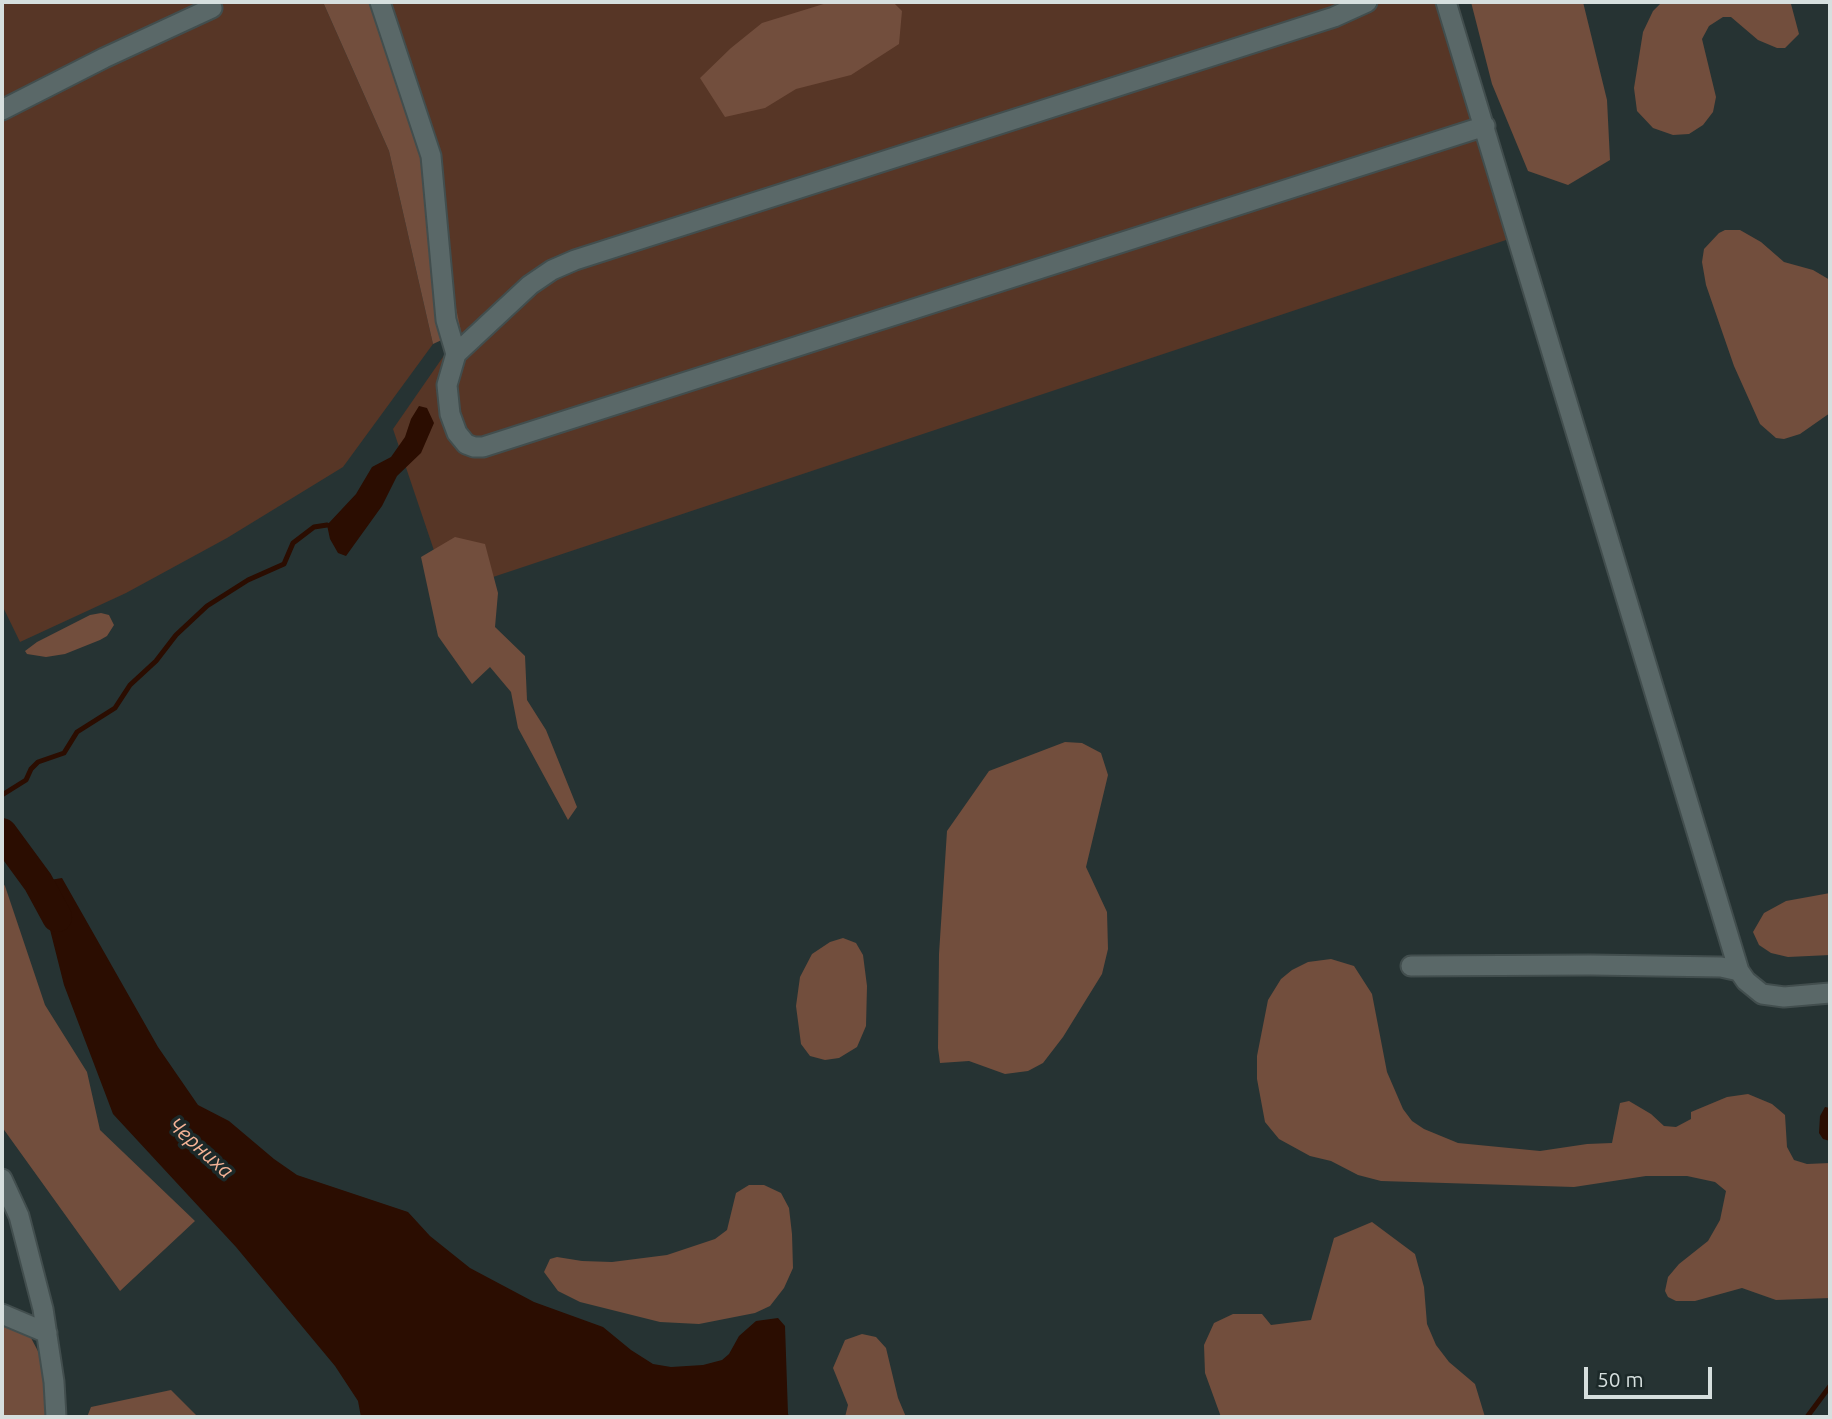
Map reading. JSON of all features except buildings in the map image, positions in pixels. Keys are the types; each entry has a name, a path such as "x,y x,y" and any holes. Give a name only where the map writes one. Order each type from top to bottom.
{"street":[{"path":"380,2 431,156 446,320 456,354"},
{"path":"1367,2 1334,17 575,260 552,270 530,285 456,354 447,385 450,414 457,433 466,444 482,447 1485,126"},
{"path":"1446,2 1739,971 1746,981 1762,994 1784,997 1830,993"},
{"path":"2,110 104,58 212,8"},
{"path":"1411,966 1617,965 1721,967 1739,971"},
{"path":"2,1179 19,1216 47,1333 56,1417"},
{"path":"2,1314 47,1333"}],"shaded area":[{"path":"2,2 323,2 389,151 433,344 343,467 227,538 126,593 20,642 2,605"},
{"path":"323,2 375,2 422,150 461,331 433,344 389,151"},
{"path":"375,2 1458,2 1518,236 448,592 393,429 461,331"},
{"path":"830,2 893,2 902,11 899,44 851,75 796,89 765,108 725,117 700,78 762,23"},
{"path":"1471,2 1583,2 1607,100 1610,160 1568,185 1528,171 1492,84"},
{"path":"1662,2 1789,2 1799,34 1785,48 1777,48 1758,40 1731,17 1723,17 1709,26 1702,39 1716,97 1713,112 1703,125 1689,134 1673,135 1653,128 1637,111 1634,88 1643,32 1653,11"},
{"path":"1725,230 1740,230 1761,242 1784,262 1813,270 1830,280 1830,413 1800,434 1784,439 1776,438 1760,424 1734,366 1706,285 1702,262 1704,249"},
{"path":"455,537 485,544 498,593 495,627 525,656 527,700 546,730 577,807 568,820 518,728 511,692 490,667 472,684 438,636 421,557"},
{"path":"90,615 109,615 114,625 107,636 100,640 65,654 46,657 27,654 25,651"},
{"path":"1065,742 1082,743 1101,753 1108,775 1086,867 1107,912 1108,949 1102,974 1063,1037 1043,1063 1028,1071 1005,1074 969,1061 940,1063 939,954 947,831 989,771"},
{"path":"2,882 45,1005 87,1072 100,1130 195,1221 120,1291 2,1127"},
{"path":"1830,893 1830,955 1788,957 1771,953 1759,945 1753,932 1764,913 1786,901"},
{"path":"843,938 856,943 863,955 867,986 866,1026 857,1047 839,1058 825,1060 810,1056 801,1044 796,1006 800,977 812,954 830,942"},
{"path":"1331,959 1354,966 1372,994 1387,1072 1403,1109 1412,1121 1424,1129 1458,1143 1540,1151 1612,1143 1620,1103 1629,1101 1651,1114 1664,1126 1676,1127 1691,1119 1691,1112 1727,1097 1748,1094 1772,1104 1785,1115 1787,1147 1794,1160 1807,1164 1830,1163 1830,1298 1776,1300 1742,1288 1695,1301 1676,1301 1668,1297 1665,1291 1668,1277 1679,1264 1708,1241 1720,1220 1726,1191 1715,1182 1687,1176 1646,1176 1574,1187 1381,1181 1358,1175 1331,1161 1310,1156 1279,1139 1265,1122 1257,1079 1257,1056 1268,1000 1281,979 1292,970 1308,962"},
{"path":"749,1185 764,1185 781,1193 789,1208 792,1234 793,1268 784,1288 770,1306 755,1313 699,1324 660,1322 580,1302 558,1291 544,1272 550,1259 557,1257 612,1262 667,1255 715,1239 727,1230 736,1193"},
{"path":"1372,1222 1415,1254 1424,1287 1427,1324 1436,1345 1449,1362 1475,1384 1485,1417 1221,1417 1205,1373 1204,1345 1214,1323 1233,1314 1262,1314 1271,1325 1311,1320 1334,1238"},
{"path":"2,1325 30,1336 50,1374 53,1417 2,1417"},
{"path":"862,1334 876,1337 886,1348 898,1398 906,1417 845,1417 848,1405 833,1368 845,1340"},
{"path":"171,1390 198,1417 87,1417 91,1407"}],"water":[{"path":"419,406 427,408 434,423 421,453 397,476 382,506 346,556 338,553 330,539 327,525 356,494 372,467 391,457 405,437"},
{"path":"62,878 158,1047 198,1105 229,1121 297,1175 408,1212 430,1236 470,1268 534,1302 603,1327 653,1364 671,1367 703,1365 722,1360 729,1354 739,1336 756,1321 778,1318 785,1326 790,1417 361,1417 358,1401 335,1366 236,1247 113,1114 64,985 38,882"},
{"path":"1825,1107 1830,1108 1830,1141 1823,1139 1819,1133 1820,1116"}],"waterway":[{"path":"2,795 26,780 38,762 64,753 77,732 115,708 130,685 207,606 248,580 284,564 293,543 314,527 327,525"},
{"name":"Черниха","path":"2,833 38,882 57,917"},
{"path":"1807,1417 1830,1386"}]}
